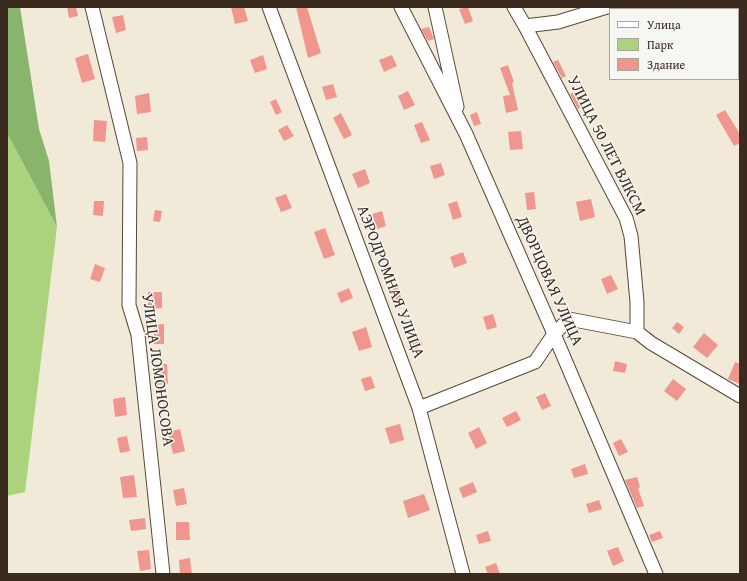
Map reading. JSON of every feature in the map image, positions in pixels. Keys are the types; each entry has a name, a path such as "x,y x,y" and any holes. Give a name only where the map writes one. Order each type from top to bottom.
{"street":[{"name":"УЛИЦА ЛОМОНОСОВА","path":"92,7 130,163 129,305 138,335 164,574"},
{"name":"АЭРОДРОМНАЯ УЛИЦА","path":"269,7 419,408 464,574"},
{"name":"ДВОРЦОВАЯ УЛИЦА","path":"401,7 461,124 554,334 656,574"},
{"path":"435,7 461,124"},
{"name":"УЛИЦА 50 ЛЕТ ВЛКСМ","path":"514,7 626,218 631,236 638,302 637,332"},
{"path":"525,26 558,22 607,7"},
{"path":"419,408 535,362 554,334 569,319 637,332 651,343 740,396"}],"green space":[{"path":"7,7 20,7 39,129 49,161 57,227 7,133"},
{"path":"7,133 57,227 25,492 7,496"}],"building":[{"path":"67,7 76,7 78,16 69,18"},
{"path":"231,7 244,7 248,21 235,24"},
{"path":"296,7 307,7 321,53 308,58"},
{"path":"468,7 473,21 465,24 459,9"},
{"path":"123,15 126,30 116,33 112,17"},
{"path":"429,27 434,39 428,41 421,29"},
{"path":"88,54 95,79 82,83 75,58"},
{"path":"263,55 267,69 255,73 250,60"},
{"path":"392,55 397,66 384,72 379,60"},
{"path":"558,60 566,76 562,78 553,62"},
{"path":"508,65 514,82 512,83 518,110 506,113 503,96 510,95 500,68"},
{"path":"333,84 337,97 326,100 322,87"},
{"path":"408,91 415,105 404,110 398,96"},
{"path":"574,92 581,107 578,109 570,94"},
{"path":"149,93 151,112 137,114 135,96"},
{"path":"276,99 282,112 276,115 270,102"},
{"path":"725,110 740,134 740,143 734,146 716,115"},
{"path":"477,112 481,124 474,126 470,115"},
{"path":"341,113 352,135 344,139 333,118"},
{"path":"94,120 107,121 105,142 93,141"},
{"path":"422,122 430,140 421,143 414,125"},
{"path":"287,125 294,136 284,141 278,130"},
{"path":"521,131 523,149 510,150 508,132"},
{"path":"147,137 148,150 137,151 136,138"},
{"path":"441,163 445,175 434,179 430,166"},
{"path":"365,169 370,183 358,188 352,174"},
{"path":"534,192 536,209 527,210 525,193"},
{"path":"286,194 292,208 281,212 275,198"},
{"path":"591,199 595,217 580,221 576,202"},
{"path":"94,201 104,201 103,216 93,215"},
{"path":"457,201 462,217 453,220 448,204"},
{"path":"155,210 162,211 160,222 153,221"},
{"path":"382,211 386,226 377,229 372,214"},
{"path":"325,228 335,255 324,259 314,232"},
{"path":"463,252 467,263 454,268 450,257"},
{"path":"95,264 105,268 100,282 90,279"},
{"path":"611,275 618,289 607,294 601,279"},
{"path":"397,287 404,304 395,307 389,290"},
{"path":"349,288 353,298 341,303 337,293"},
{"path":"148,292 162,292 162,308 148,309"},
{"path":"493,314 497,327 487,330 483,317"},
{"path":"677,322 684,327 679,334 672,328"},
{"path":"164,324 164,344 154,344 154,325"},
{"path":"366,327 372,347 359,351 352,332"},
{"path":"416,332 423,345 414,350 407,338"},
{"path":"704,333 718,345 707,358 693,347"},
{"path":"615,361 627,364 625,373 613,371"},
{"path":"735,362 740,364 740,384 728,379"},
{"path":"154,364 167,364 168,384 155,385"},
{"path":"371,376 375,388 365,391 361,379"},
{"path":"673,379 686,389 677,401 664,391"},
{"path":"545,393 551,406 542,410 536,397"},
{"path":"125,397 127,415 115,417 113,399"},
{"path":"516,411 521,420 507,427 502,418"},
{"path":"400,424 404,440 390,444 385,428"},
{"path":"479,427 487,443 476,449 468,433"},
{"path":"180,429 185,451 173,454 168,432"},
{"path":"127,436 130,451 120,453 117,438"},
{"path":"621,439 628,452 619,456 613,443"},
{"path":"585,464 588,474 574,478 571,469"},
{"path":"134,475 137,497 123,498 120,477"},
{"path":"637,477 640,487 638,488 644,506 637,508 625,480"},
{"path":"473,482 477,492 463,498 459,488"},
{"path":"184,488 187,504 176,506 173,490"},
{"path":"424,494 430,510 408,518 403,501"},
{"path":"599,500 602,509 589,513 586,504"},
{"path":"145,518 146,529 131,531 129,520"},
{"path":"176,522 189,522 190,540 176,540"},
{"path":"488,531 491,541 479,544 476,535"},
{"path":"660,531 663,538 652,542 649,535"},
{"path":"618,547 624,561 613,566 607,551"},
{"path":"149,550 151,569 140,571 137,551"},
{"path":"190,558 192,574 180,574 179,560"},
{"path":"496,563 500,574 488,574 485,567"}]}
